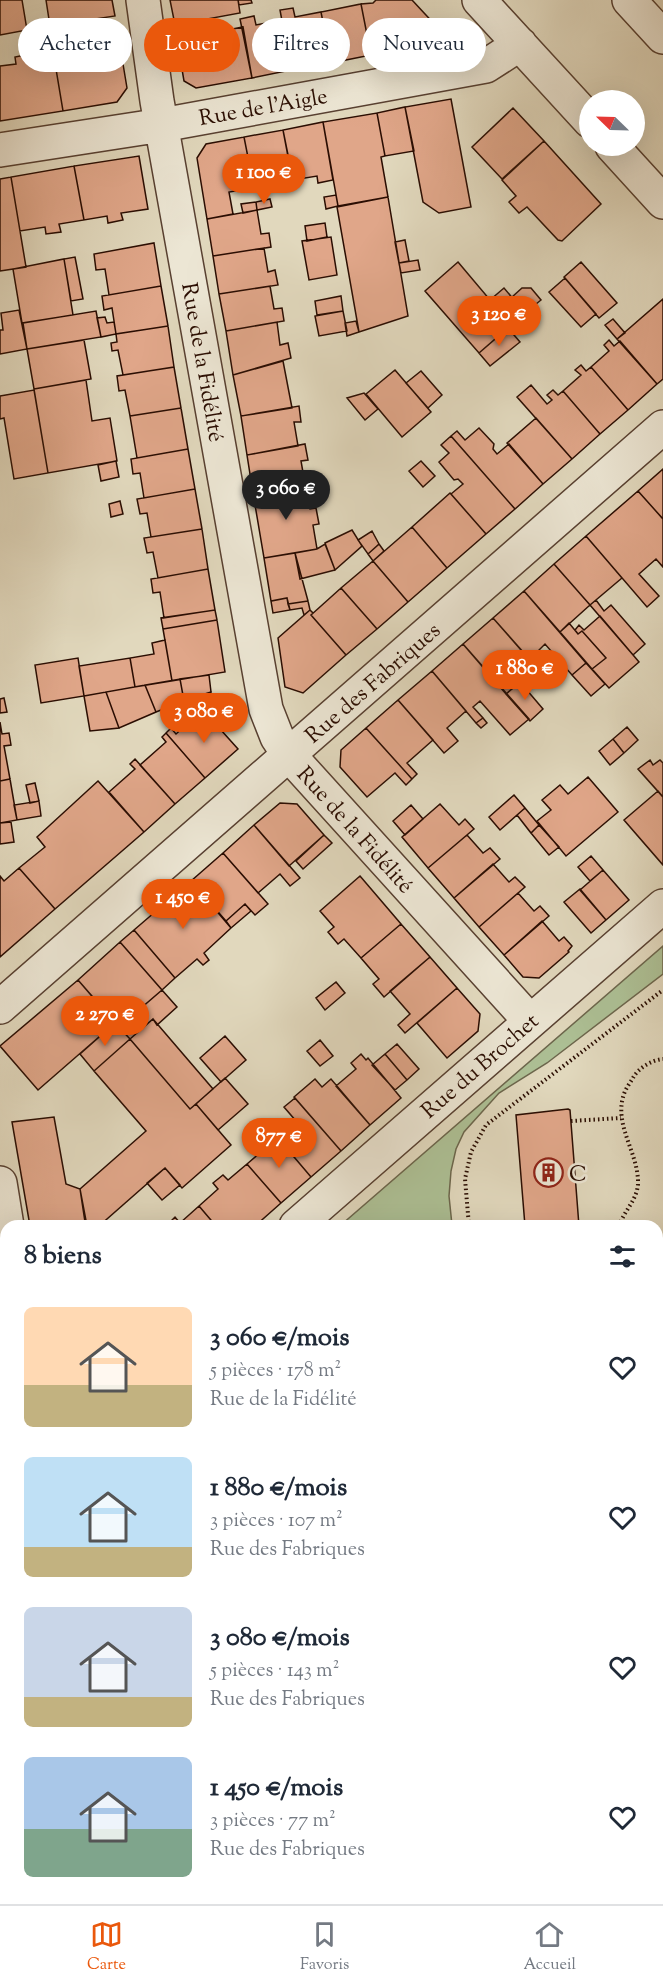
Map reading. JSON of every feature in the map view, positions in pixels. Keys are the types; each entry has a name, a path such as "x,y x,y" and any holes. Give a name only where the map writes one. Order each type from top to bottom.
{"street":[{"name":"Rue de la Fidélité","path":"143,0 162,124 266,709 277,737 289,755 530,1021"},
{"path":"478,0 579,109"},
{"path":"629,0 663,37"},
{"name":"Rue de l'Aigle","path":"0,150 162,124 486,66 520,44"},
{"path":"621,156 663,202"},
{"name":"Rue des Fabriques","path":"0,1007 663,428"},
{"name":"Rue du Brochet","path":"303,1220 663,906"},
{"path":"0,1183 6,1220"}],"path":[{"path":"468,1220 465,1179 471,1152 486,1125 663,990"},
{"path":"622,1220 634,1199 638,1186 637,1167 621,1119 623,1095 636,1072 663,1059"},
{"path":"571,1121 621,1119"}],"green space":[{"path":"663,946 663,974 547,1063 499,1093 464,1132 456,1149 451,1171 449,1196 451,1220 347,1220"}],"building":[{"path":"0,0 22,0 25,18 18,18 18,32 0,35"},
{"path":"46,0 112,0 115,16 102,18 49,18"},
{"path":"170,0 238,0 240,13 213,18 174,18"},
{"path":"238,0 251,0 252,3 239,5"},
{"path":"376,0 412,0 429,18 364,18 361,4 373,3"},
{"path":"361,4 364,18 362,57 350,59 350,18 322,18 321,12"},
{"path":"293,8 295,17 321,12 322,18 281,18 280,10"},
{"path":"254,16 252,18 252,72 281,72 252,78 240,19"},
{"path":"243,27 252,78 196,88 184,81 182,72 240,72 240,28"},
{"path":"18,56 18,72 56,72 63,111 0,121 0,66 16,64 15,57"},
{"path":"56,72 124,72 127,88 117,102 63,111"},
{"path":"451,99 471,207 439,213 423,202 405,107"},
{"path":"405,107 414,151 385,156 377,113"},
{"path":"513,108 544,141 502,179 472,147"},
{"path":"377,113 385,156 381,157 388,197 338,206 323,122"},
{"path":"323,122 333,180 318,183 317,176 293,180 283,130"},
{"path":"283,130 294,188 280,190 279,183 254,188 244,137"},
{"path":"244,137 254,188 229,192 233,214 207,219 197,158 206,144"},
{"path":"544,141 601,204 562,241 558,240 527,207 519,213 509,202 516,196 502,180"},
{"path":"139,156 148,209 121,213 123,220 108,223 107,216 84,220 74,166"},
{"path":"74,166 84,220 59,224 61,232 46,234 45,227 20,231 11,177"},
{"path":"11,177 26,267 0,271 0,179"},
{"path":"336,195 338,206 326,209 324,197"},
{"path":"388,197 408,316 359,332 337,207"},
{"path":"270,199 272,207 257,210 256,202"},
{"path":"256,202 257,210 243,213 241,204"},
{"path":"257,210 261,234 269,233 271,247 213,256 207,219"},
{"path":"325,223 327,237 307,241 305,226"},
{"path":"331,237 337,275 309,280 302,241"},
{"path":"405,240 409,261 399,263 395,242"},
{"path":"154,243 161,286 109,295 105,269 96,270 94,254"},
{"path":"264,248 268,272 275,270 278,285 219,294 213,256"},
{"path":"75,257 83,299 71,301 64,259"},
{"path":"64,259 73,315 22,323 13,269"},
{"path":"418,260 420,270 401,273 399,263"},
{"path":"458,262 490,300 504,288 525,313 479,353 425,291"},
{"path":"581,262 617,303 599,318 564,277"},
{"path":"565,278 596,314 581,327 549,292"},
{"path":"161,286 168,326 116,334 112,308 104,310 102,296"},
{"path":"270,286 274,309 282,308 284,321 226,331 219,294"},
{"path":"522,288 531,288 541,300 525,313 512,297"},
{"path":"341,296 343,311 317,315 315,301"},
{"path":"663,299 663,379 657,384 617,339"},
{"path":"19,310 27,349 0,354 0,330 3,330 1,313"},
{"path":"96,311 101,337 27,349 23,323"},
{"path":"343,311 347,331 319,336 315,316"},
{"path":"105,317 107,323 114,322 116,334 101,337 97,318"},
{"path":"613,319 625,333 617,339 605,325"},
{"path":"356,321 359,332 347,336 345,323"},
{"path":"277,322 280,345 288,343 291,358 233,375 226,331"},
{"path":"168,326 174,367 123,375 118,350 112,351 111,343 117,342 116,334"},
{"path":"508,328 520,342 490,366 479,353"},
{"path":"84,340 91,379 34,389 27,349"},
{"path":"609,340 614,346 620,341 657,384 628,410 591,367 609,351 604,345"},
{"path":"283,361 292,408 241,416 233,375"},
{"path":"581,365 586,371 591,367 628,410 600,434 563,391 581,375 575,370"},
{"path":"174,367 181,408 130,416 125,390 119,391 117,376"},
{"path":"395,370 431,412 402,437 366,394"},
{"path":"421,371 442,395 428,408 406,383"},
{"path":"86,380 92,421 110,418 117,461 48,473 34,389"},
{"path":"531,385 547,404 552,400 547,395 553,390 558,395 563,391 600,434 572,459 517,397"},
{"path":"34,390 48,473 14,479 4,418 0,419 0,396"},
{"path":"364,393 378,409 365,420 347,398"},
{"path":"299,406 301,422 294,422 298,446 247,455 241,416"},
{"path":"181,408 188,449 137,458 130,416"},
{"path":"536,418 572,459 543,484 507,443"},
{"path":"479,428 494,444 493,449 497,454 509,444 543,484 515,509 451,436 457,431 465,440"},
{"path":"451,436 515,509 486,534 451,494 463,484 458,479 454,480 439,462 449,453 441,445"},
{"path":"305,444 308,460 301,461 305,484 253,493 247,455"},
{"path":"188,449 195,489 144,498 140,473 133,474 131,459"},
{"path":"116,461 119,477 101,481 98,465"},
{"path":"421,461 435,476 423,487 409,471"},
{"path":"663,469 663,519 638,491"},
{"path":"305,484 310,509 316,508 319,524 313,525 317,549 264,558 253,493"},
{"path":"195,489 202,529 151,537 147,513 140,514 137,499"},
{"path":"638,491 663,519 663,567 656,559 639,574 659,596 647,607 586,536"},
{"path":"450,493 486,534 447,568 412,527"},
{"path":"120,501 123,514 111,517 109,504"},
{"path":"412,527 447,568 408,602 373,561"},
{"path":"202,529 208,569 158,578 153,552 147,553 144,538"},
{"path":"352,530 362,546 335,570 325,543"},
{"path":"372,531 379,544 368,554 358,540"},
{"path":"586,536 622,578 590,605 554,564"},
{"path":"325,544 335,570 300,579 295,553 317,549"},
{"path":"379,544 384,551 373,561 368,554"},
{"path":"295,553 308,601 288,604 287,598 271,601 264,558"},
{"path":"373,561 408,602 377,629 341,588"},
{"path":"554,564 590,605 560,632 524,591"},
{"path":"208,569 215,610 164,618 160,592 153,593 151,579"},
{"path":"341,588 377,629 346,655 311,615"},
{"path":"524,591 586,663 572,675 545,644 535,654 544,665 539,670 493,618"},
{"path":"287,598 290,610 273,613 271,601"},
{"path":"596,600 604,611 611,605 645,644 633,655 590,605"},
{"path":"308,601 310,610 304,615 302,608 290,610 288,604"},
{"path":"215,610 217,620 163,629 161,618"},
{"path":"310,610 313,613 311,615 346,655 303,693 285,687 278,638"},
{"path":"600,616 639,662 609,688 592,669 606,658 582,631 578,634 575,630 579,625 584,630"},
{"path":"493,618 541,673 530,683 517,668 504,680 512,689 506,694 463,644"},
{"path":"217,620 225,672 172,681 163,629"},
{"path":"569,623 578,634 582,631 606,658 592,669 560,632"},
{"path":"165,640 172,681 135,687 130,658 154,654 152,643"},
{"path":"463,644 529,719 510,735 480,701 473,707 483,718 476,723 432,671"},
{"path":"78,658 84,696 41,703 35,665"},
{"path":"130,658 135,687 84,696 79,666"},
{"path":"586,663 605,684 591,696 572,675"},
{"path":"517,668 520,682 512,689 504,680"},
{"path":"432,671 466,711 447,728 458,741 444,753 398,700"},
{"path":"209,675 211,692 184,701 180,679"},
{"path":"180,679 184,701 156,712 145,685"},
{"path":"520,682 543,709 530,721 506,694"},
{"path":"145,685 156,712 119,728 106,692"},
{"path":"106,692 119,728 90,731 84,696"},
{"path":"211,692 212,705 196,716 193,712 192,698"},
{"path":"4,698 7,712 0,713 0,699"},
{"path":"398,700 433,740 407,763 417,774 412,779 366,728"},
{"path":"203,710 238,749 205,778 166,733 171,728 176,734"},
{"path":"483,718 487,723 481,728 476,723"},
{"path":"0,722 2,734 9,733 11,745 4,746 10,779 0,781"},
{"path":"627,727 638,740 624,753 613,739"},
{"path":"366,728 412,779 406,785 395,773 367,797 340,767 341,750"},
{"path":"166,733 205,778 175,804 140,765 166,742 162,737"},
{"path":"613,739 624,753 610,765 599,751"},
{"path":"135,759 175,804 144,832 109,792 135,769 130,764"},
{"path":"650,760 653,765 660,760 663,763 663,797 638,769"},
{"path":"588,777 618,812 566,856 537,821 551,810 542,800 560,785 568,794"},
{"path":"10,779 17,820 0,823 0,781"},
{"path":"98,781 144,832 55,909 19,868 45,847 37,837"},
{"path":"35,783 39,801 30,803 26,785"},
{"path":"658,791 663,797 663,865 624,820"},
{"path":"514,795 525,808 500,830 489,817"},
{"path":"39,801 41,816 17,820 14,805"},
{"path":"280,803 297,804 324,835 289,866 254,825"},
{"path":"440,804 459,825 465,819 474,829 428,868 402,837"},
{"path":"411,805 423,819 405,835 393,821"},
{"path":"525,808 539,825 531,833 517,815"},
{"path":"11,822 14,842 0,844 0,823"},
{"path":"254,825 300,878 290,886 280,874 258,893 223,853"},
{"path":"539,825 559,847 549,855 531,833"},
{"path":"324,835 332,843 303,869 296,861"},
{"path":"467,835 483,853 490,848 500,859 454,898 428,868"},
{"path":"223,853 268,904 255,915 245,904 226,921 191,881"},
{"path":"591,856 603,870 590,881 578,867"},
{"path":"493,864 509,882 515,877 525,887 479,927 454,898"},
{"path":"19,868 55,909 0,957 0,876 4,881"},
{"path":"603,870 629,900 606,920 580,890"},
{"path":"360,876 401,924 361,958 344,939 338,944 328,932 334,927 320,911"},
{"path":"191,881 231,928 204,953 209,960 203,965 197,959 175,978 134,930"},
{"path":"580,889 606,920 591,933 564,902"},
{"path":"518,893 534,911 540,906 549,916 504,955 479,927"},
{"path":"245,904 251,911 231,928 226,921"},
{"path":"542,921 559,941 564,937 572,946 569,952 539,978 523,977 504,955"},
{"path":"401,924 430,957 384,997 373,984 379,979 361,958"},
{"path":"134,930 175,978 162,990 120,942"},
{"path":"120,942 162,990 119,1027 78,980"},
{"path":"430,957 457,988 405,1033 398,1025 410,1014 390,991"},
{"path":"78,980 115,1023 38,1090 0,1046"},
{"path":"336,982 345,993 325,1010 316,998"},
{"path":"457,988 480,1014 478,1031 447,1058 417,1023"},
{"path":"162,990 177,1007 157,1025 153,1019 130,1039 119,1027"},
{"path":"153,1019 213,1089 190,1109 130,1039"},
{"path":"115,1023 130,1039 94,1071 80,1054"},
{"path":"225,1036 246,1060 221,1082 200,1058"},
{"path":"130,1039 190,1109 196,1104 231,1145 182,1188 165,1168 106,1220 86,1220 80,1189 146,1131 94,1071"},
{"path":"320,1040 333,1056 320,1066 307,1051"},
{"path":"397,1044 419,1069 407,1080 385,1054"},
{"path":"361,1054 366,1060 368,1058 401,1098 370,1125 336,1086 356,1069 351,1063"},
{"path":"385,1054 407,1080 395,1090 372,1065"},
{"path":"225,1078 248,1104 218,1130 196,1104"},
{"path":"315,1079 322,1087 331,1079 370,1125 341,1151 294,1097"},
{"path":"295,1098 341,1151 311,1177 277,1137 296,1121 284,1107"},
{"name":"C","path":"570,1110 579,1220 525,1220 516,1115"},
{"path":"54,1117 66,1184 80,1189 85,1220 29,1220 12,1122"},
{"path":"272,1131 311,1177 281,1203 247,1164 267,1147 261,1140"},
{"path":"247,1164 281,1203 262,1220 211,1220 199,1206 218,1189 213,1183 223,1175 228,1180"},
{"path":"165,1168 180,1185 162,1200 147,1183"},
{"path":"199,1206 211,1220 183,1220"}],"place":[{"name":"C","path":"548,1173"}]}
